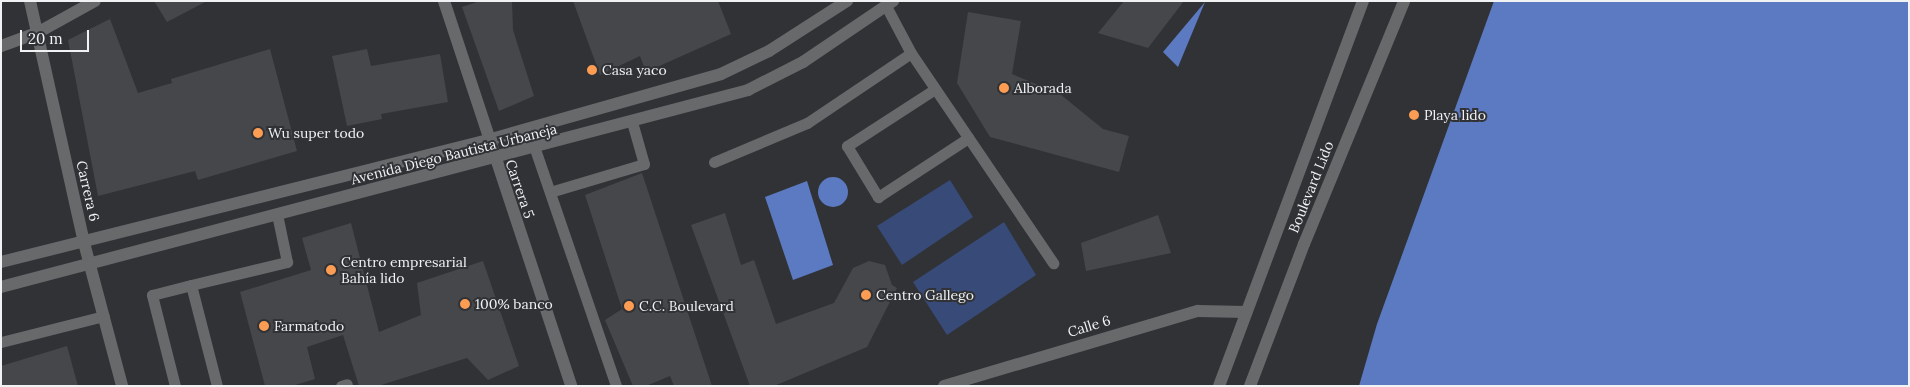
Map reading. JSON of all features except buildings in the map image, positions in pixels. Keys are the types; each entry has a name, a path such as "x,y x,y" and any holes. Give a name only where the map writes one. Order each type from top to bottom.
{"street":[{"name":"Carrera 6","path":"30,1 83,239 122,386"},
{"path":"1,46 37,33 95,1"},
{"name":"Carrera 5","path":"444,1 488,140 571,386"},
{"name":"Avenida Diego Bautista Urbaneja","path":"1,262 83,239 488,140 721,74 770,52 847,1"},
{"name":"Boulevard Lido","path":"1219,386 1363,1"},
{"name":"Boulevard Lido","path":"1250,386 1304,244 1404,1"},
{"name":"Avenida Diego Bautista Urbaneja","path":"1,287 90,262 535,149 748,90 803,62 887,3"},
{"name":"Calle 6","path":"944,386 1198,311 1246,312"}],"lane":[{"path":"887,3 910,53 1053,263"},
{"path":"714,162 808,123 910,53"},
{"path":"935,90 847,146 878,197 968,138"},
{"path":"550,192 644,164 632,122"},
{"path":"535,149 616,386"},
{"path":"175,386 152,295 287,262 277,214"},
{"path":"191,285 217,386"},
{"path":"1,342 104,316"}],"shaded area":[{"path":"1494,1 1909,1 1909,386 1359,386 1377,324"},
{"path":"1205,2 1178,67 1163,52"},
{"path":"833,177 844,181 848,192 844,203 833,207 822,203 818,192 822,181"},
{"path":"950,180 973,217 902,265 877,226"},
{"path":"807,181 833,265 793,280 765,197"},
{"path":"1004,222 1036,275 947,335 913,282"}],"place":[{"name":"Casa yaco","path":"592,70"},
{"name":"Alborada","path":"1004,88"},
{"name":"Playa lido","path":"1414,115"},
{"name":"Wu super todo","path":"258,133"},
{"name":"Centro empresarial Bahía lido","path":"331,270"},
{"name":"Centro Gallego","path":"866,295"},
{"name":"100% banco","path":"465,304"},
{"name":"C.C. Boulevard","path":"629,306"},
{"name":"Farmatodo","path":"264,326"}]}
